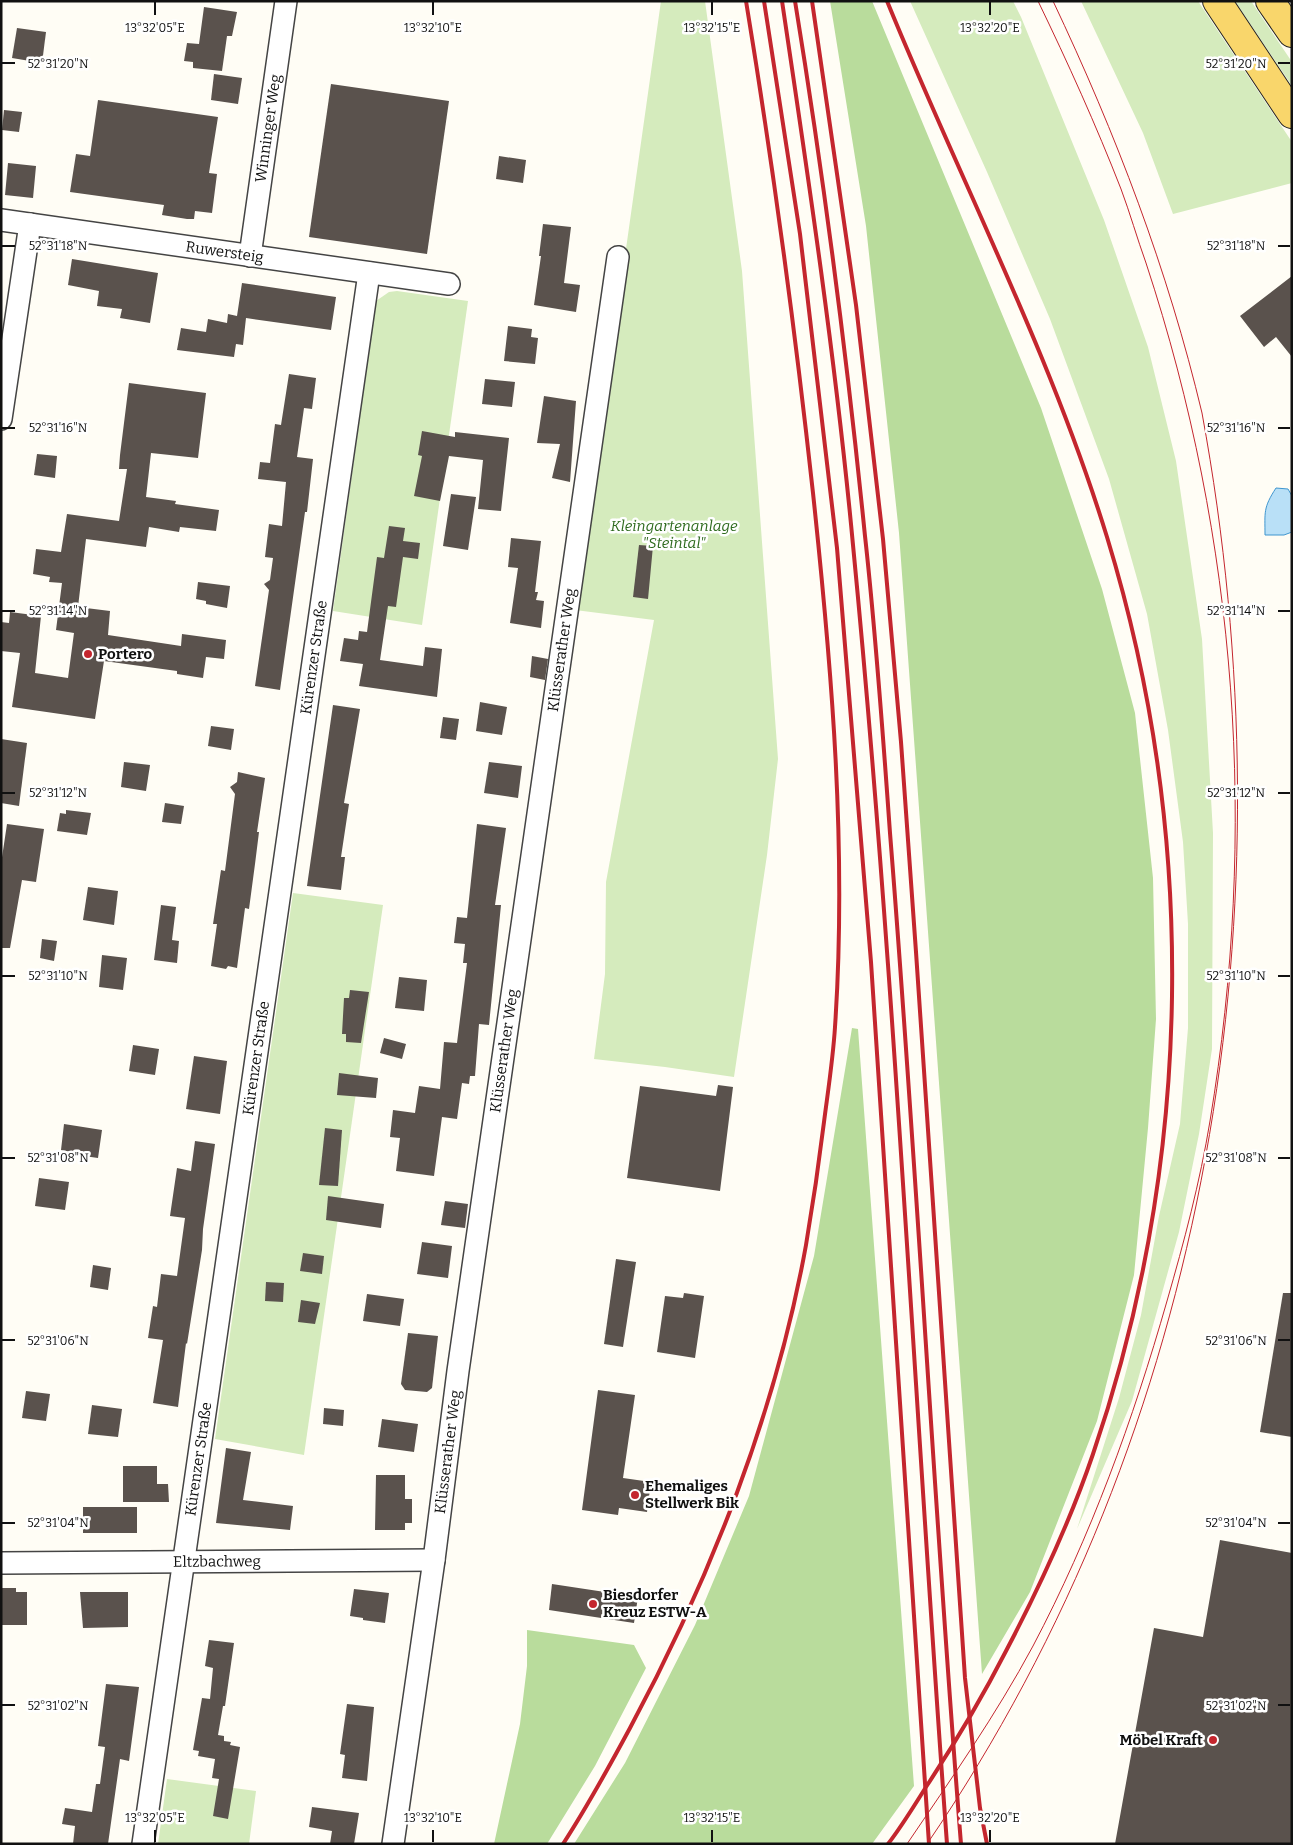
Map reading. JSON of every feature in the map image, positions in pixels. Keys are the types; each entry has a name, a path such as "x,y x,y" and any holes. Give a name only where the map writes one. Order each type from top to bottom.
{"main road":[{"path":"1217,1 1292,114"},
{"path":"1270,1 1292,34"}],"street":[{"name":"Winninger Weg","path":"250,256 286,1"},
{"name":"Ruwersteig","path":"1,220 449,284"},
{"path":"1,419 30,224"},
{"name":"Klüsserather Weg","path":"393,1844 434,1560 461,1352 618,257"},
{"name":"Kürenzer Straße","path":"143,1844 369,273"},
{"name":"Eltzbachweg","path":"1,1563 434,1560"}],"green space":[{"name":"Kleingartenanlage \"Steintal\"","path":"661,1 705,1 742,271 778,759 767,855 734,1077 594,1059 605,974 606,882 654,620 575,610"},
{"path":"830,1 872,1 1041,408 1102,589 1135,713 1153,878 1156,1019 1134,1275 1097,1421 1030,1592 982,1674 899,533 866,226"},
{"path":"910,1 1013,1 1021,17 1104,220 1148,347 1176,461 1202,639 1213,833 1212,1049 1199,1134 1179,1232 1132,1401 1077,1529 1119,1398 1141,1315 1159,1216 1180,1124 1188,1028 1188,924 1183,842 1168,730 1147,614 1109,479 1050,319 987,172"},
{"path":"1081,1 1198,1 1292,142 1292,183 1173,214 1143,133"},
{"path":"1235,1 1251,1 1292,62 1292,86"},
{"path":"397,291 468,301 422,625 333,611 376,301 389,292"},
{"path":"293,893 383,905 304,1455 215,1439"},
{"path":"852,1028 858,1029 914,1786 872,1844 574,1844 625,1763 695,1625 749,1496 814,1256"},
{"path":"527,1630 634,1645 646,1668 595,1766 547,1844 494,1844 520,1724 527,1666"},
{"path":"167,1779 256,1791 249,1844 158,1844"}],"water":[{"path":"1276,488 1288,489 1292,496 1292,532 1284,535 1265,535 1266,510"}],"building":[{"path":"204,7 237,12 232,36 227,36 222,71 193,68 193,62 184,61 187,43 199,44"},
{"path":"17,28 46,32 42,63 12,58"},
{"path":"214,74 242,78 238,104 211,100"},
{"path":"331,84 449,101 427,254 309,237"},
{"path":"98,100 218,117 209,173 217,174 212,213 195,211 194,219 187,219 162,215 164,205 70,192 76,154 90,156"},
{"path":"4,110 22,112 19,132 2,130"},
{"path":"499,156 526,160 523,183 496,179"},
{"path":"8,163 36,166 33,198 5,195"},
{"path":"543,224 571,227 564,283 580,285 576,312 534,305 541,256 539,256"},
{"path":"72,259 158,273 150,323 120,318 122,309 97,306 99,291 68,285"},
{"path":"1292,276 1292,357 1276,337 1264,347 1240,316"},
{"path":"242,283 336,297 331,330 246,318 243,345 236,344 234,357 177,350 181,328 206,332 208,319 227,323 228,314 237,316"},
{"path":"508,326 532,329 531,337 538,338 535,364 504,361"},
{"path":"289,374 316,378 312,409 304,408 297,457 313,459 307,512 305,512 280,690 255,686 269,590 264,584 270,580 273,558 265,557 269,524 282,526 286,482 258,479 260,462 270,463 275,424 281,425"},
{"path":"485,379 515,382 512,407 482,404"},
{"path":"129,383 206,393 198,458 151,453 146,497 176,501 175,504 219,510 216,531 180,527 179,532 149,527 146,547 86,539 78,607 110,611 108,635 181,646 182,634 226,640 224,659 206,657 203,678 177,674 177,671 104,661 95,719 12,707 20,653 1,651 1,622 9,623 10,612 41,616 35,673 68,678 74,633 56,630 62,583 49,582 50,577 33,574 36,549 61,552 67,514 119,521 127,469 119,469"},
{"path":"544,396 576,401 570,482 552,478 560,444 537,443"},
{"path":"422,431 455,437 455,432 509,438 501,511 478,509 483,460 449,456 440,501 414,496 422,456 418,455"},
{"path":"37,454 57,456 55,478 34,475"},
{"path":"451,494 476,497 468,550 443,546"},
{"path":"389,526 405,528 403,541 420,543 418,559 403,557 396,607 388,606 380,660 423,666 425,647 442,649 437,697 359,686 363,664 340,661 344,638 358,640 359,631 367,632 377,557 384,558"},
{"path":"511,538 541,541 535,592 538,592 536,600 544,601 541,628 510,623 518,568 508,567"},
{"path":"639,545 653,546 648,599 633,597"},
{"path":"198,582 230,586 227,608 206,604 206,601 196,599"},
{"path":"532,656 548,659 545,680 530,677"},
{"path":"480,702 507,707 502,735 476,731"},
{"path":"333,705 360,709 344,803 349,804 341,857 345,857 341,890 307,886"},
{"path":"443,717 459,719 456,740 440,738"},
{"path":"211,726 234,729 231,750 208,746"},
{"path":"1,739 27,743 19,806 1,803"},
{"path":"124,762 150,765 146,791 121,787"},
{"path":"489,762 522,766 518,798 484,793"},
{"path":"238,772 265,778 249,909 245,908 237,968 228,966 226,969 211,966 217,924 213,924 221,870 225,871 235,794 230,787 237,782"},
{"path":"165,803 184,806 181,824 162,822"},
{"path":"66,810 91,813 87,835 57,831 60,813 66,814"},
{"path":"7,824 44,829 36,882 22,880 10,948 1,948 1,864"},
{"path":"477,824 506,828 495,905 501,905 489,1025 479,1024 475,1076 470,1076 469,1084 462,1083 457,1119 442,1117 434,1176 396,1171 400,1138 390,1137 393,1110 415,1113 419,1086 440,1089 444,1042 457,1043 467,963 463,963 465,944 454,943 457,917 467,918"},
{"path":"88,887 118,891 114,925 83,920"},
{"path":"161,905 176,907 172,940 179,941 177,963 154,960"},
{"path":"42,939 57,941 54,961 40,958"},
{"path":"102,955 127,958 123,990 99,987"},
{"path":"399,977 427,980 424,1011 395,1008"},
{"path":"350,990 369,992 361,1043 346,1042 346,1034 342,1034 344,998 349,998"},
{"path":"384,1038 406,1044 402,1059 380,1053"},
{"path":"133,1045 159,1049 155,1075 129,1071"},
{"path":"194,1056 227,1061 220,1114 186,1109"},
{"path":"339,1073 378,1078 376,1098 337,1095"},
{"path":"718,1085 733,1087 720,1191 627,1178 640,1086 716,1096"},
{"path":"64,1124 102,1130 98,1158 77,1155 77,1153 61,1150"},
{"path":"325,1128 342,1130 338,1186 319,1185"},
{"path":"195,1141 215,1144 203,1229 202,1250 186,1343 178,1407 153,1403 163,1340 148,1338 153,1306 157,1307 161,1274 177,1276 185,1218 170,1216 177,1168 191,1171"},
{"path":"39,1178 69,1182 65,1210 35,1206"},
{"path":"328,1196 384,1204 381,1228 326,1220"},
{"path":"445,1201 468,1204 465,1228 441,1225"},
{"path":"422,1242 452,1246 448,1278 417,1274"},
{"path":"303,1253 324,1256 322,1274 300,1271"},
{"path":"616,1259 636,1262 623,1347 604,1344"},
{"path":"93,1265 111,1268 108,1290 90,1287"},
{"path":"266,1282 284,1283 283,1302 265,1301"},
{"path":"684,1293 704,1296 695,1358 657,1352 665,1296 683,1298"},
{"path":"1283,1293 1292,1293 1292,1437 1260,1432"},
{"path":"367,1294 404,1299 400,1326 363,1321"},
{"path":"301,1300 320,1303 315,1324 298,1322"},
{"path":"408,1333 438,1336 432,1388 427,1392 405,1390 401,1384"},
{"path":"598,1390 635,1395 623,1478 651,1482 647,1512 619,1508 618,1515 582,1510"},
{"path":"26,1391 50,1394 46,1421 22,1418"},
{"path":"92,1405 122,1409 118,1437 88,1434"},
{"path":"324,1408 344,1410 343,1426 323,1424"},
{"path":"382,1419 418,1424 414,1452 378,1447"},
{"path":"226,1448 251,1452 243,1500 293,1506 290,1530 216,1523"},
{"path":"123,1466 157,1466 157,1484 168,1484 169,1502 123,1502"},
{"path":"376,1475 405,1475 405,1499 412,1499 412,1523 405,1523 405,1530 375,1530"},
{"path":"83,1507 137,1507 137,1533 83,1533"},
{"name":"Möbel Kraft","path":"1220,1540 1292,1553 1292,1844 1115,1844 1154,1628 1203,1637"},
{"name":"Biesdorfer Kreuz ESTW-A","path":"552,1584 638,1597 634,1623 549,1610"},
{"path":"1,1588 16,1588 16,1592 27,1592 27,1625 1,1625"},
{"path":"354,1589 389,1593 385,1623 350,1616"},
{"path":"80,1592 128,1592 128,1627 83,1628"},
{"path":"209,1640 234,1643 225,1706 223,1706 218,1735 224,1736 224,1741 231,1742 230,1745 240,1747 228,1819 213,1816 219,1779 212,1778 215,1759 198,1756 199,1751 193,1750 202,1698 210,1699 213,1668 205,1666"},
{"path":"106,1684 139,1687 129,1761 120,1759 108,1844 73,1844 75,1826 62,1824 65,1808 92,1812 96,1784 100,1784 105,1747 98,1746"},
{"path":"347,1704 374,1707 367,1781 342,1778 345,1755 340,1754"},
{"path":"312,1807 359,1813 354,1844 330,1844 332,1831 309,1827"}],"tram line":[{"path":"907,1844 988,1722 1033,1646 1074,1562 1092,1520 1140,1390 1185,1234 1210,1121 1225,1012 1233,904 1235,796 1230,688 1219,581 1202,474 1177,368 1146,263 1124,198 1092,118 1038,1"},
{"path":"927,1844 1024,1683 1103,1514 1163,1338 1206,1157 1230,973 1238,786 1228,599 1202,413 1157,255 1119,152 1053,1"}],"railway":[{"path":"563,1844 598,1787 630,1728 687,1613 737,1493 758,1432 793,1308 806,1245 833,1051 838,960 838,827 836,760 826,626 799,370 746,1"},
{"path":"764,1 800,234 837,548 871,962 929,1844"},
{"path":"782,1 839,409 868,707 893,1032 947,1844"},
{"path":"795,1 834,268 851,402 873,610 900,959 942,1591 961,1844"},
{"path":"812,1 856,305 883,539 901,742 965,1678 980,1808 987,1844"},
{"path":"887,1 1032,333 1059,400 1107,537 1137,650 1157,764 1169,880 1172,996 1166,1113 1151,1228 1126,1342 1093,1454 1053,1554 997,1669 947,1754 888,1844"}],"place":[{"name":"Portero","path":"88,654"},
{"name":"Ehemaliges Stellwerk Bik","path":"635,1495"},
{"name":"Biesdorfer Kreuz ESTW-A","path":"593,1604"},
{"name":"Möbel Kraft","path":"1213,1740"}]}
